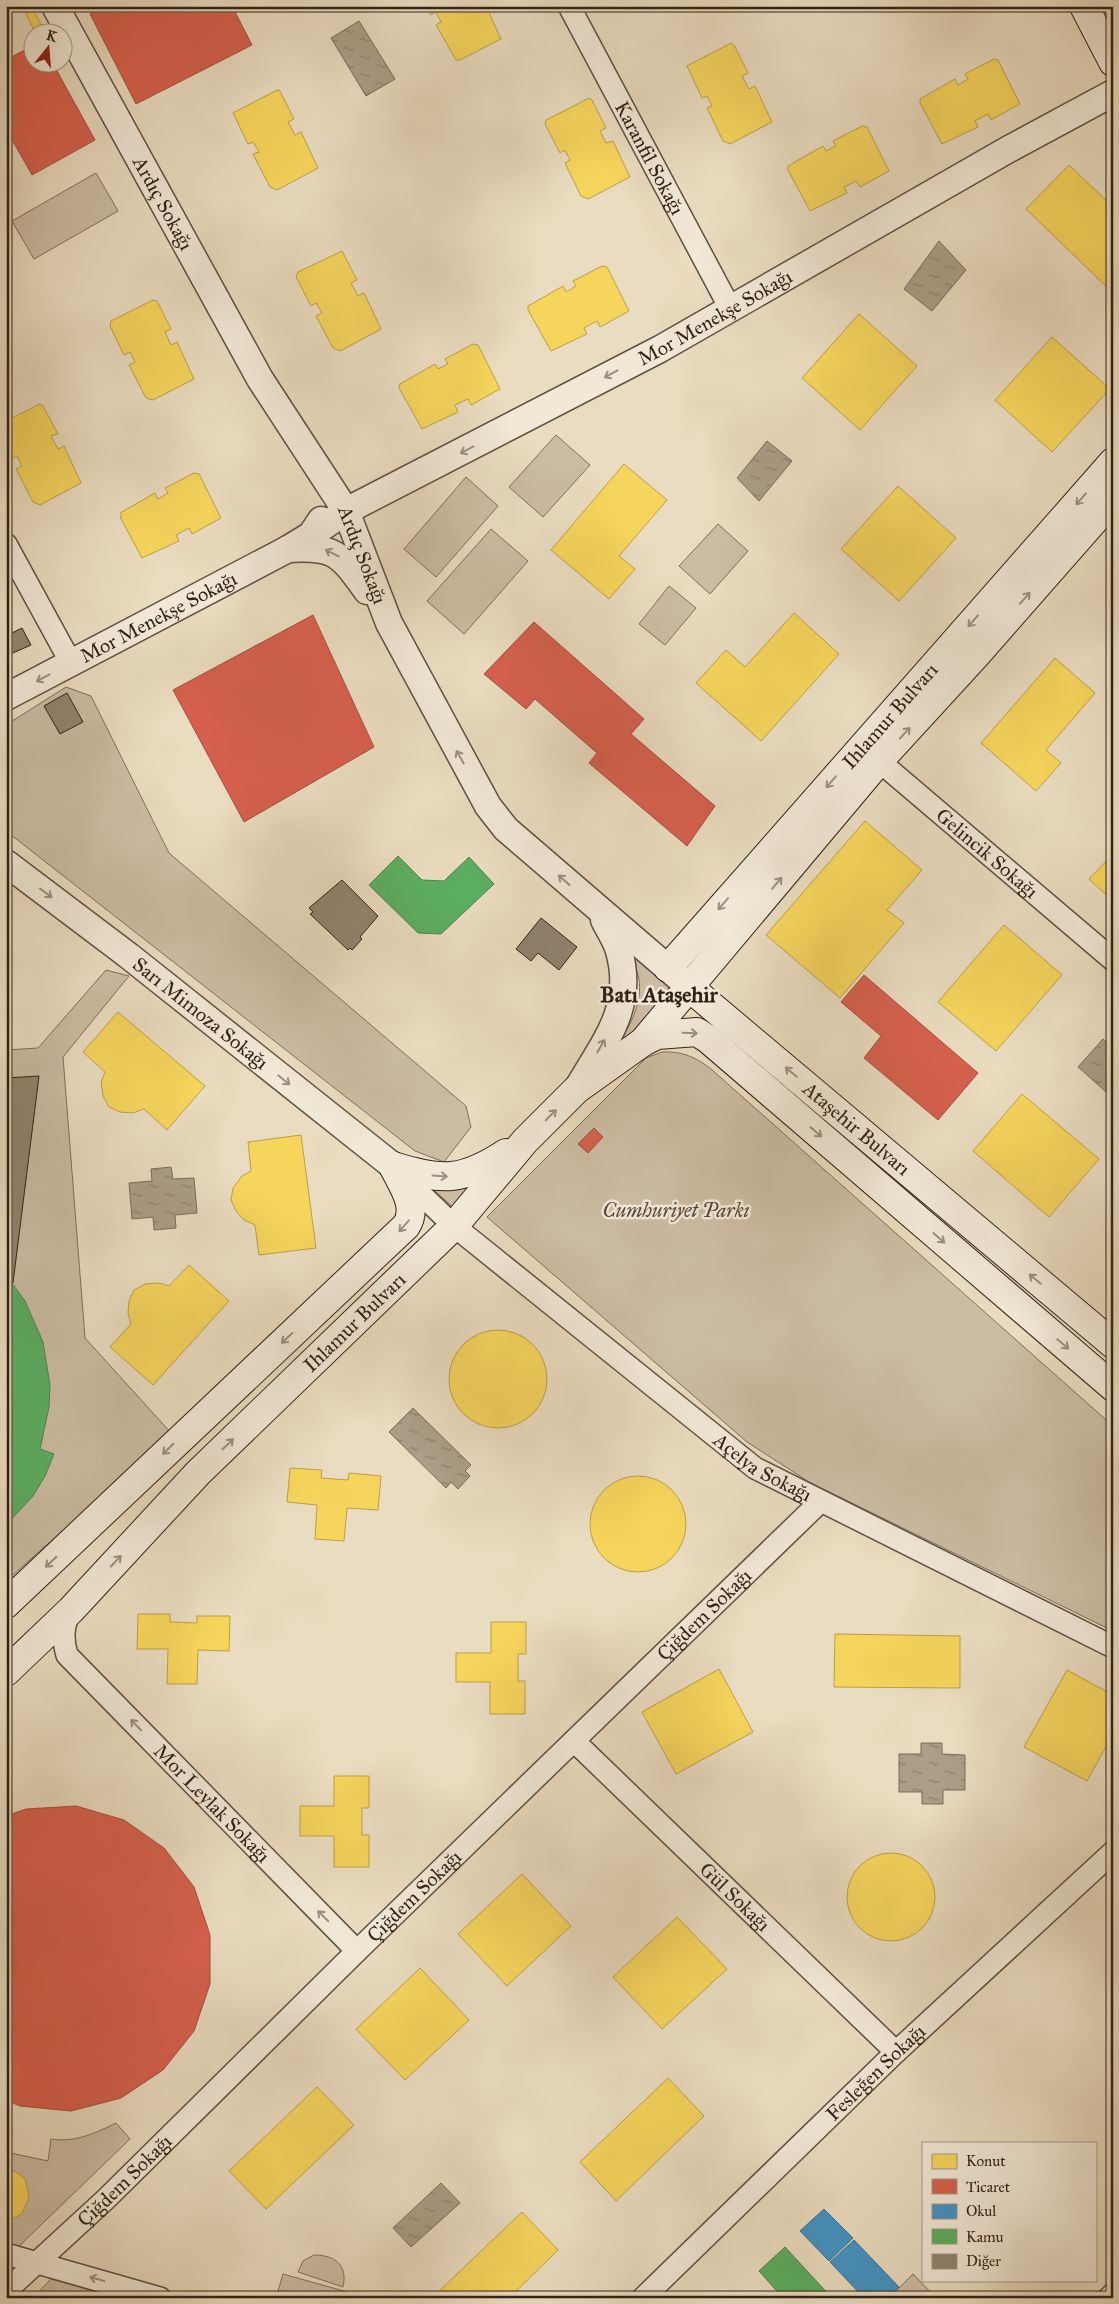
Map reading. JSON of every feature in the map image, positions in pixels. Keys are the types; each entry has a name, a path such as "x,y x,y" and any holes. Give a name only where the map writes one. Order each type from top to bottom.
{"main road":[{"path":"1084,6 1113,62"},
{"name":"Ihlamur Bulvarı","path":"6,1672 71,1610 198,1473 454,1226 525,1141 577,1089 643,1042 690,988 871,754 1113,462"},
{"name":"Ihlamur Bulvarı","path":"668,968 871,754 977,654 1113,499"},
{"name":"Ataşehir Bulvarı","path":"690,988 1113,1344"},
{"name":"Ataşehir Bulvarı","path":"643,1042 657,1035 676,1033 697,1032 708,1038 1113,1387"},
{"path":"392,1166 419,1174 446,1178 467,1174 485,1167 525,1141"},
{"name":"Ihlamur Bulvarı","path":"6,1604 406,1226 410,1220 410,1202 392,1166"}],"street":[{"name":"Ardıç Sokağı","path":"55,6 260,379 346,511 386,616 450,739 488,806 506,829 600,912 618,949 623,970 623,1000 618,1018 577,1089"},
{"name":"Karanfil Sokağı","path":"569,6 731,310"},
{"name":"Mor Menekşe Sokağı","path":"9,697 288,549 346,511 731,310 1009,149 1113,93"},
{"name":"Mor Menekşe Sokağı","path":"311,534 320,522 323,511 322,475"},
{"path":"6,544 71,663"},
{"path":"288,549 323,549 344,560 386,616"},
{"name":"Gelincik Sokağı","path":"871,754 1113,960"},
{"name":"Sarı Mimoza Sokağı","path":"6,863 129,956 392,1166"},
{"name":"Ataşehir Bulvarı","path":"600,912 690,988"},
{"name":"Açelya Sokağı","path":"392,1166 454,1226 755,1468 1113,1647"},
{"name":"Çiğdem Sokağı","path":"6,2291 106,2200 357,1951 820,1502"},
{"name":"Ihlamur Bulvarı","path":"66,1655 62,1640 64,1622 71,1610"},
{"name":"Mor Leylak Sokağı","path":"66,1655 357,1951"},
{"name":"Gül Sokağı","path":"574,1741 896,2052"},
{"name":"Fesleğen Sokağı","path":"643,2298 896,2052 1113,1852"},
{"path":"6,2254 160,2298"},
{"path":"1109,2298 1113,2294"}],"green space":[{"path":"96,173 118,211 34,259 12,221"},
{"path":"556,435 590,465 543,517 509,487"},
{"path":"466,477 498,506 436,577 404,549"},
{"path":"718,524 748,551 710,594 679,566"},
{"path":"491,529 528,561 464,634 427,601"},
{"path":"669,586 696,608 665,645 639,624"},
{"path":"66,687 91,696 169,853 466,1106 471,1127 444,1162 415,1151 6,831 6,725"},
{"path":"630,953 675,992 621,1044 619,1042 636,1010 639,992 638,975"},
{"path":"106,970 129,976 63,1057 85,1338 172,1434 6,1581 6,1050 38,1048"},
{"name":"Cumhuriyet Parkı","path":"662,1052 688,1056 700,1061 711,1069 1113,1426 1113,1631 809,1482 747,1442 487,1217 646,1058"},
{"path":"487,1175 455,1209 426,1183"},
{"path":"116,2123 130,2139 15,2250 6,2248 6,2152 48,2161 51,2139 68,2140 93,2134"},
{"path":"314,2255 334,2259 342,2267 344,2273 343,2287 298,2272 303,2261"},
{"path":"283,2274 369,2298 276,2298"},
{"path":"913,2274 936,2298 889,2298"},
{"path":"51,2279 119,2298 33,2298"}],"water":[{"path":"359,21 395,79 366,96 331,38"},
{"path":"939,241 966,270 932,311 904,289"},
{"path":"767,441 792,461 759,501 737,478"},
{"path":"1103,1039 1113,1047 1113,1098 1078,1067"},
{"path":"171,1167 173,1179 194,1178 197,1213 175,1215 176,1228 154,1230 153,1217 132,1219 129,1183 152,1181 151,1169"},
{"path":"413,1408 471,1465 465,1471 470,1476 458,1489 451,1482 446,1488 389,1432"},
{"path":"921,1743 942,1743 942,1754 965,1755 965,1790 943,1790 943,1804 922,1804 922,1792 899,1792 899,1754 921,1754"},
{"path":"441,2183 460,2203 411,2247 393,2228"}],"building: Konut":[{"path":"22,6 31,6 40,22 30,22"},
{"path":"426,6 486,6 501,39 460,60 456,60 436,25 441,22 436,12 431,15"},
{"path":"731,43 734,45 748,73 742,76 749,89 755,86 772,122 730,144 723,141 707,108 712,106 707,96 702,98 687,66"},
{"path":"994,59 998,60 1020,104 991,120 988,114 975,121 978,127 942,144 920,103 920,99 955,79 958,85 968,79 965,74"},
{"path":"277,90 280,91 294,119 288,122 295,135 301,132 318,168 277,190 270,187 253,154 259,152 253,142 248,144 233,113"},
{"path":"589,98 592,100 606,128 600,131 606,143 613,141 630,177 588,199 581,196 565,163 570,160 565,150 560,153 545,124 546,120"},
{"path":"862,126 867,127 889,171 860,187 856,181 844,187 847,193 810,211 788,170 788,166 823,146 826,151 836,146 833,141"},
{"path":"1069,165 1113,207 1113,293 1026,209"},
{"path":"342,251 357,280 351,283 358,296 364,293 381,329 340,351 333,348 316,316 322,313 316,303 311,306 296,277 298,272"},
{"path":"602,266 607,267 629,311 600,327 597,321 584,328 587,334 551,351 528,310 528,306 563,286 566,292 576,286 573,281"},
{"path":"153,300 157,301 171,329 165,332 171,345 177,342 194,379 153,400 146,398 129,365 135,362 130,352 124,355 110,326 111,321"},
{"path":"859,314 917,366 860,430 802,378"},
{"path":"1052,337 1110,389 1052,452 995,400"},
{"path":"473,344 478,345 500,389 471,405 468,399 455,405 458,412 422,429 399,388 400,384 435,364 438,369 448,364 445,359"},
{"path":"40,404 43,406 58,434 51,436 58,449 64,446 81,483 40,505 33,502 16,469 22,466 17,456 11,459 6,450 6,421"},
{"path":"624,464 667,500 619,556 635,569 609,599 551,550"},
{"path":"194,473 199,474 221,518 192,534 189,528 176,535 179,541 142,558 120,517 122,516 120,513 155,493 158,499 168,493 165,488"},
{"path":"898,486 956,538 899,601 841,549"},
{"path":"794,613 839,654 761,741 696,683 726,650 745,667"},
{"path":"1055,658 1095,693 1046,750 1061,763 1036,791 981,743"},
{"path":"865,821 922,870 887,910 904,923 840,998 766,935"},
{"path":"1113,854 1113,901 1089,879"},
{"path":"1004,925 1062,975 996,1051 938,1002"},
{"path":"118,1012 205,1086 167,1130 144,1109 133,1113 120,1112 109,1107 103,1096 101,1082 105,1072 83,1052"},
{"path":"1022,1094 1099,1159 1049,1217 973,1151"},
{"path":"301,1135 316,1248 259,1255 255,1225 244,1220 236,1211 231,1200 233,1188 242,1176 251,1171 248,1142"},
{"path":"189,1265 229,1301 153,1385 110,1347 131,1324 128,1313 129,1301 134,1290 145,1284 159,1283 169,1286"},
{"path":"498,1330 517,1334 532,1345 543,1360 547,1379 543,1398 532,1413 517,1424 498,1428 479,1424 464,1413 453,1398 449,1379 453,1360 464,1345 479,1334"},
{"path":"290,1468 322,1470 321,1478 348,1480 349,1473 381,1476 378,1510 347,1508 344,1541 315,1539 317,1505 287,1502"},
{"path":"638,1476 656,1480 672,1490 682,1506 686,1524 682,1542 672,1558 656,1568 638,1572 620,1568 604,1558 594,1542 590,1524 594,1506 604,1490 620,1480"},
{"path":"138,1614 170,1614 170,1622 197,1623 197,1616 230,1616 229,1651 198,1650 197,1684 167,1684 168,1649 137,1649"},
{"path":"491,1622 526,1622 526,1654 518,1654 518,1681 525,1681 525,1714 490,1714 490,1682 456,1682 456,1653 491,1653"},
{"path":"835,1634 960,1636 960,1688 834,1687"},
{"path":"719,1669 753,1732 676,1774 642,1712"},
{"path":"1067,1670 1113,1695 1113,1734 1087,1781 1024,1747"},
{"path":"334,1776 369,1776 369,1808 362,1808 362,1835 369,1835 369,1867 334,1867 334,1836 300,1836 300,1806 334,1806"},
{"path":"71,1829 87,1829 96,1832 110,1841 119,1855 122,1872 119,1889 110,1903 96,1912 87,1915 71,1915 55,1908 43,1896 36,1880 36,1864 43,1848 55,1836"},
{"path":"891,1853 908,1857 922,1866 931,1880 935,1897 931,1914 922,1928 908,1937 891,1941 874,1937 860,1928 851,1914 847,1897 851,1880 860,1866 874,1857"},
{"path":"522,1874 571,1926 507,1986 458,1934"},
{"path":"6,1885 18,1897 23,1910 24,1924 21,1937 13,1949 6,1954"},
{"path":"143,1907 159,1907 168,1910 182,1919 191,1933 194,1950 191,1967 182,1981 168,1990 159,1993 143,1993 127,1986 115,1974 108,1958 108,1942 115,1926 127,1914"},
{"path":"677,1917 727,1969 662,2029 613,1977"},
{"path":"420,1968 469,2020 405,2080 356,2029"},
{"path":"88,1999 104,1999 113,2002 127,2011 136,2025 139,2042 136,2059 127,2073 113,2082 104,2085 88,2085 72,2078 60,2066 53,2050 53,2034 60,2018 72,2006"},
{"path":"668,2078 704,2116 616,2201 580,2162"},
{"path":"317,2087 354,2125 266,2209 229,2171"},
{"path":"6,2131 13,2133 6,2156"},
{"path":"6,2168 18,2173 25,2179 29,2197 22,2214 6,2222"},
{"path":"522,2212 558,2250 509,2298 435,2298 434,2296"}],"building: Ticaret":[{"path":"106,6 232,6 252,45 136,104 90,14"},
{"path":"22,51 22,72 58,72 95,140 32,175 6,129 6,60"},
{"path":"313,615 374,747 244,822 173,690"},
{"path":"534,622 644,719 631,734 715,806 687,846 589,763 597,753 535,699 526,709 484,674"},
{"path":"864,975 978,1073 938,1120 864,1058 881,1036 841,1002"},
{"path":"594,1128 603,1137 588,1153 578,1144"},
{"path":"76,1806 124,1820 164,1848 194,1887 210,1935 210,1984 194,2031 163,2070 121,2098 71,2111 20,2106 6,2100 6,1816 26,1809"}],"building: Okul":[{"path":"824,2209 853,2238 829,2261 800,2231"},
{"path":"854,2240 899,2287 887,2298 864,2298 830,2262"}],"building: Kamu":[{"path":"398,856 422,880 444,881 469,857 494,884 441,934 418,933 369,885"},
{"path":"6,1275 25,1301 43,1342 50,1385 49,1407 40,1449 54,1454 45,1476 33,1496 6,1525"},
{"path":"785,2247 832,2298 783,2298 759,2271"}],"building: Diğer":[{"path":"22,628 31,645 6,656 6,636"},
{"path":"67,693 83,722 60,734 44,706"},
{"path":"342,880 378,916 360,937 362,939 352,950 350,948 348,950 310,914 313,912 309,908"},
{"path":"541,918 577,947 559,970 538,953 531,961 516,949"},
{"path":"39,1076 13,1283 6,1275 6,1078"}],"district":[{"name":"Batı Ataşehir","path":"659,994"}]}
